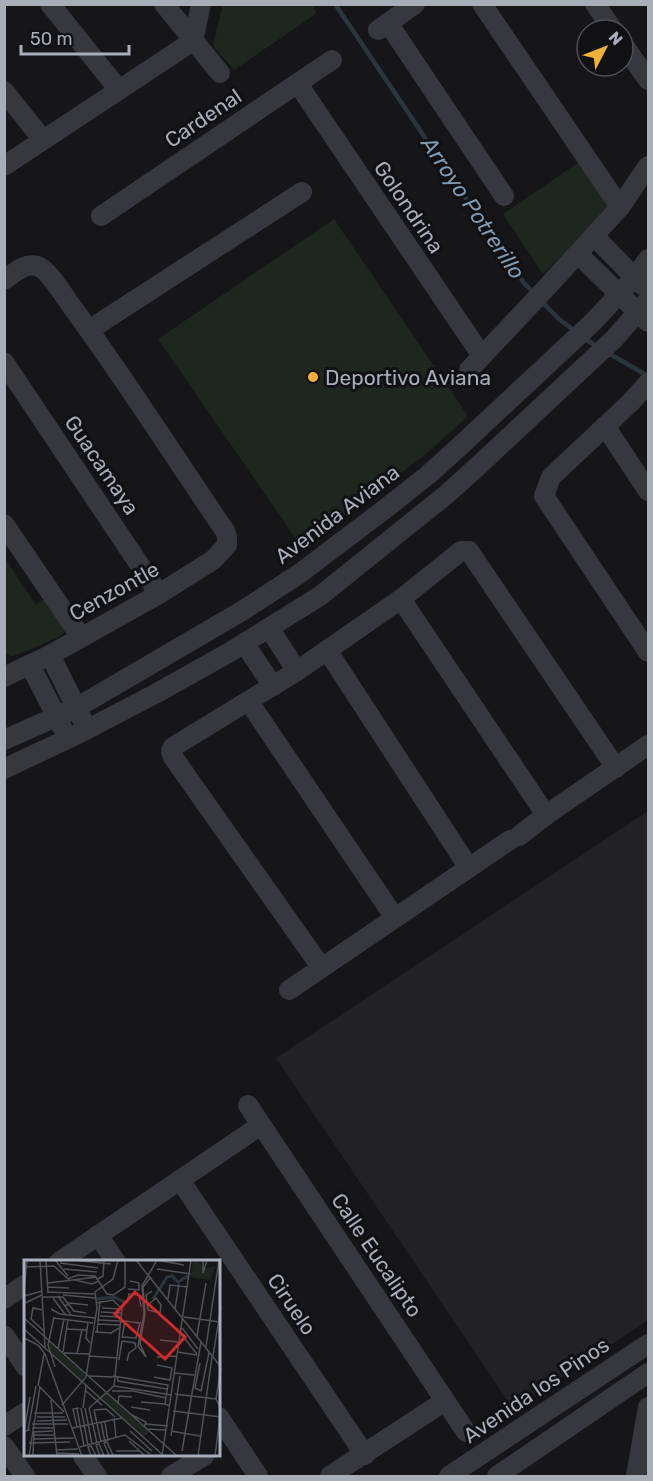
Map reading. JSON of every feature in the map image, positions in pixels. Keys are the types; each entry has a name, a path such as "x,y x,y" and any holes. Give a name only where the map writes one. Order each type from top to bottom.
{"street":[{"path":"50,4 119,90"},
{"path":"164,4 220,73"},
{"path":"4,166 193,41 201,4"},
{"path":"415,4 383,26 504,196"},
{"path":"482,4 620,207"},
{"path":"595,4 605,18"},
{"name":"Cardenal","path":"101,216 332,60"},
{"path":"635,61 648,80"},
{"name":"Golondrina","path":"298,84 475,363 578,254"},
{"path":"4,91 43,140"},
{"path":"4,769 87,730 155,694 258,635 320,596 447,494 645,312 620,294 578,254 620,207 648,166"},
{"path":"4,280 22,268 37,266 47,273 89,330 302,192"},
{"path":"594,236 642,284"},
{"name":"Avenida Aviana","path":"4,740 76,708 242,611 299,574 428,475 593,322 620,294 642,284 648,259"},
{"name":"Cenzontle","path":"4,676 50,655 159,594 213,560 227,545 225,531 89,330"},
{"name":"Guacamaya","path":"4,362 159,594"},
{"path":"643,395 605,426 551,477 544,496 648,652"},
{"path":"605,426 648,491"},
{"path":"4,524 81,637"},
{"path":"321,967 171,751 173,747 297,671 400,599 461,551 469,551 616,768"},
{"path":"400,599 546,814"},
{"path":"242,611 258,635 297,671"},
{"path":"258,635 273,686"},
{"path":"327,650 469,868"},
{"path":"50,655 87,730"},
{"path":"30,665 68,739"},
{"path":"249,702 395,918"},
{"path":"289,990 648,746"},
{"name":"Calle Eucalipto","path":"248,1105 466,1432"},
{"path":"62,1260 261,1125"},
{"name":"Ciruelo","path":"180,1180 365,1455"},
{"path":"98,1235 115,1260"},
{"path":"4,1299 24,1285"},
{"path":"4,1335 24,1364"},
{"name":"Avenida los Pinos","path":"449,1476 648,1344"},
{"path":"497,1476 648,1373"},
{"path":"330,1476 445,1401"},
{"path":"636,1476 648,1407"},
{"path":"4,1426 24,1413"},
{"path":"220,1420 226,1441 258,1476"},
{"path":"11,1452 25,1476"},
{"path":"84,1457 97,1476"},
{"path":"171,1476 201,1457"}],"shaded area":[{"path":"223,4 313,5 316,14 234,70 213,46"},
{"path":"582,160 608,205 543,274 503,214"},
{"name":"Deportivo Aviana","path":"334,219 468,416 427,453 303,549 158,339"},
{"path":"4,557 36,605 46,597 66,628 59,637 14,656 5,652"},
{"path":"648,811 648,1320 514,1410 276,1058"}],"waterway":[{"name":"Arroyo Potrerillo","path":"335,4 500,249 534,293"},
{"name":"Arroyo Potrerillo","path":"542,302 576,332"},
{"name":"Arroyo Potrerillo","path":"582,337 598,347"},
{"name":"Arroyo Potrerillo","path":"608,353 648,376"}],"place":[{"name":"Deportivo Aviana","path":"313,377"}]}
